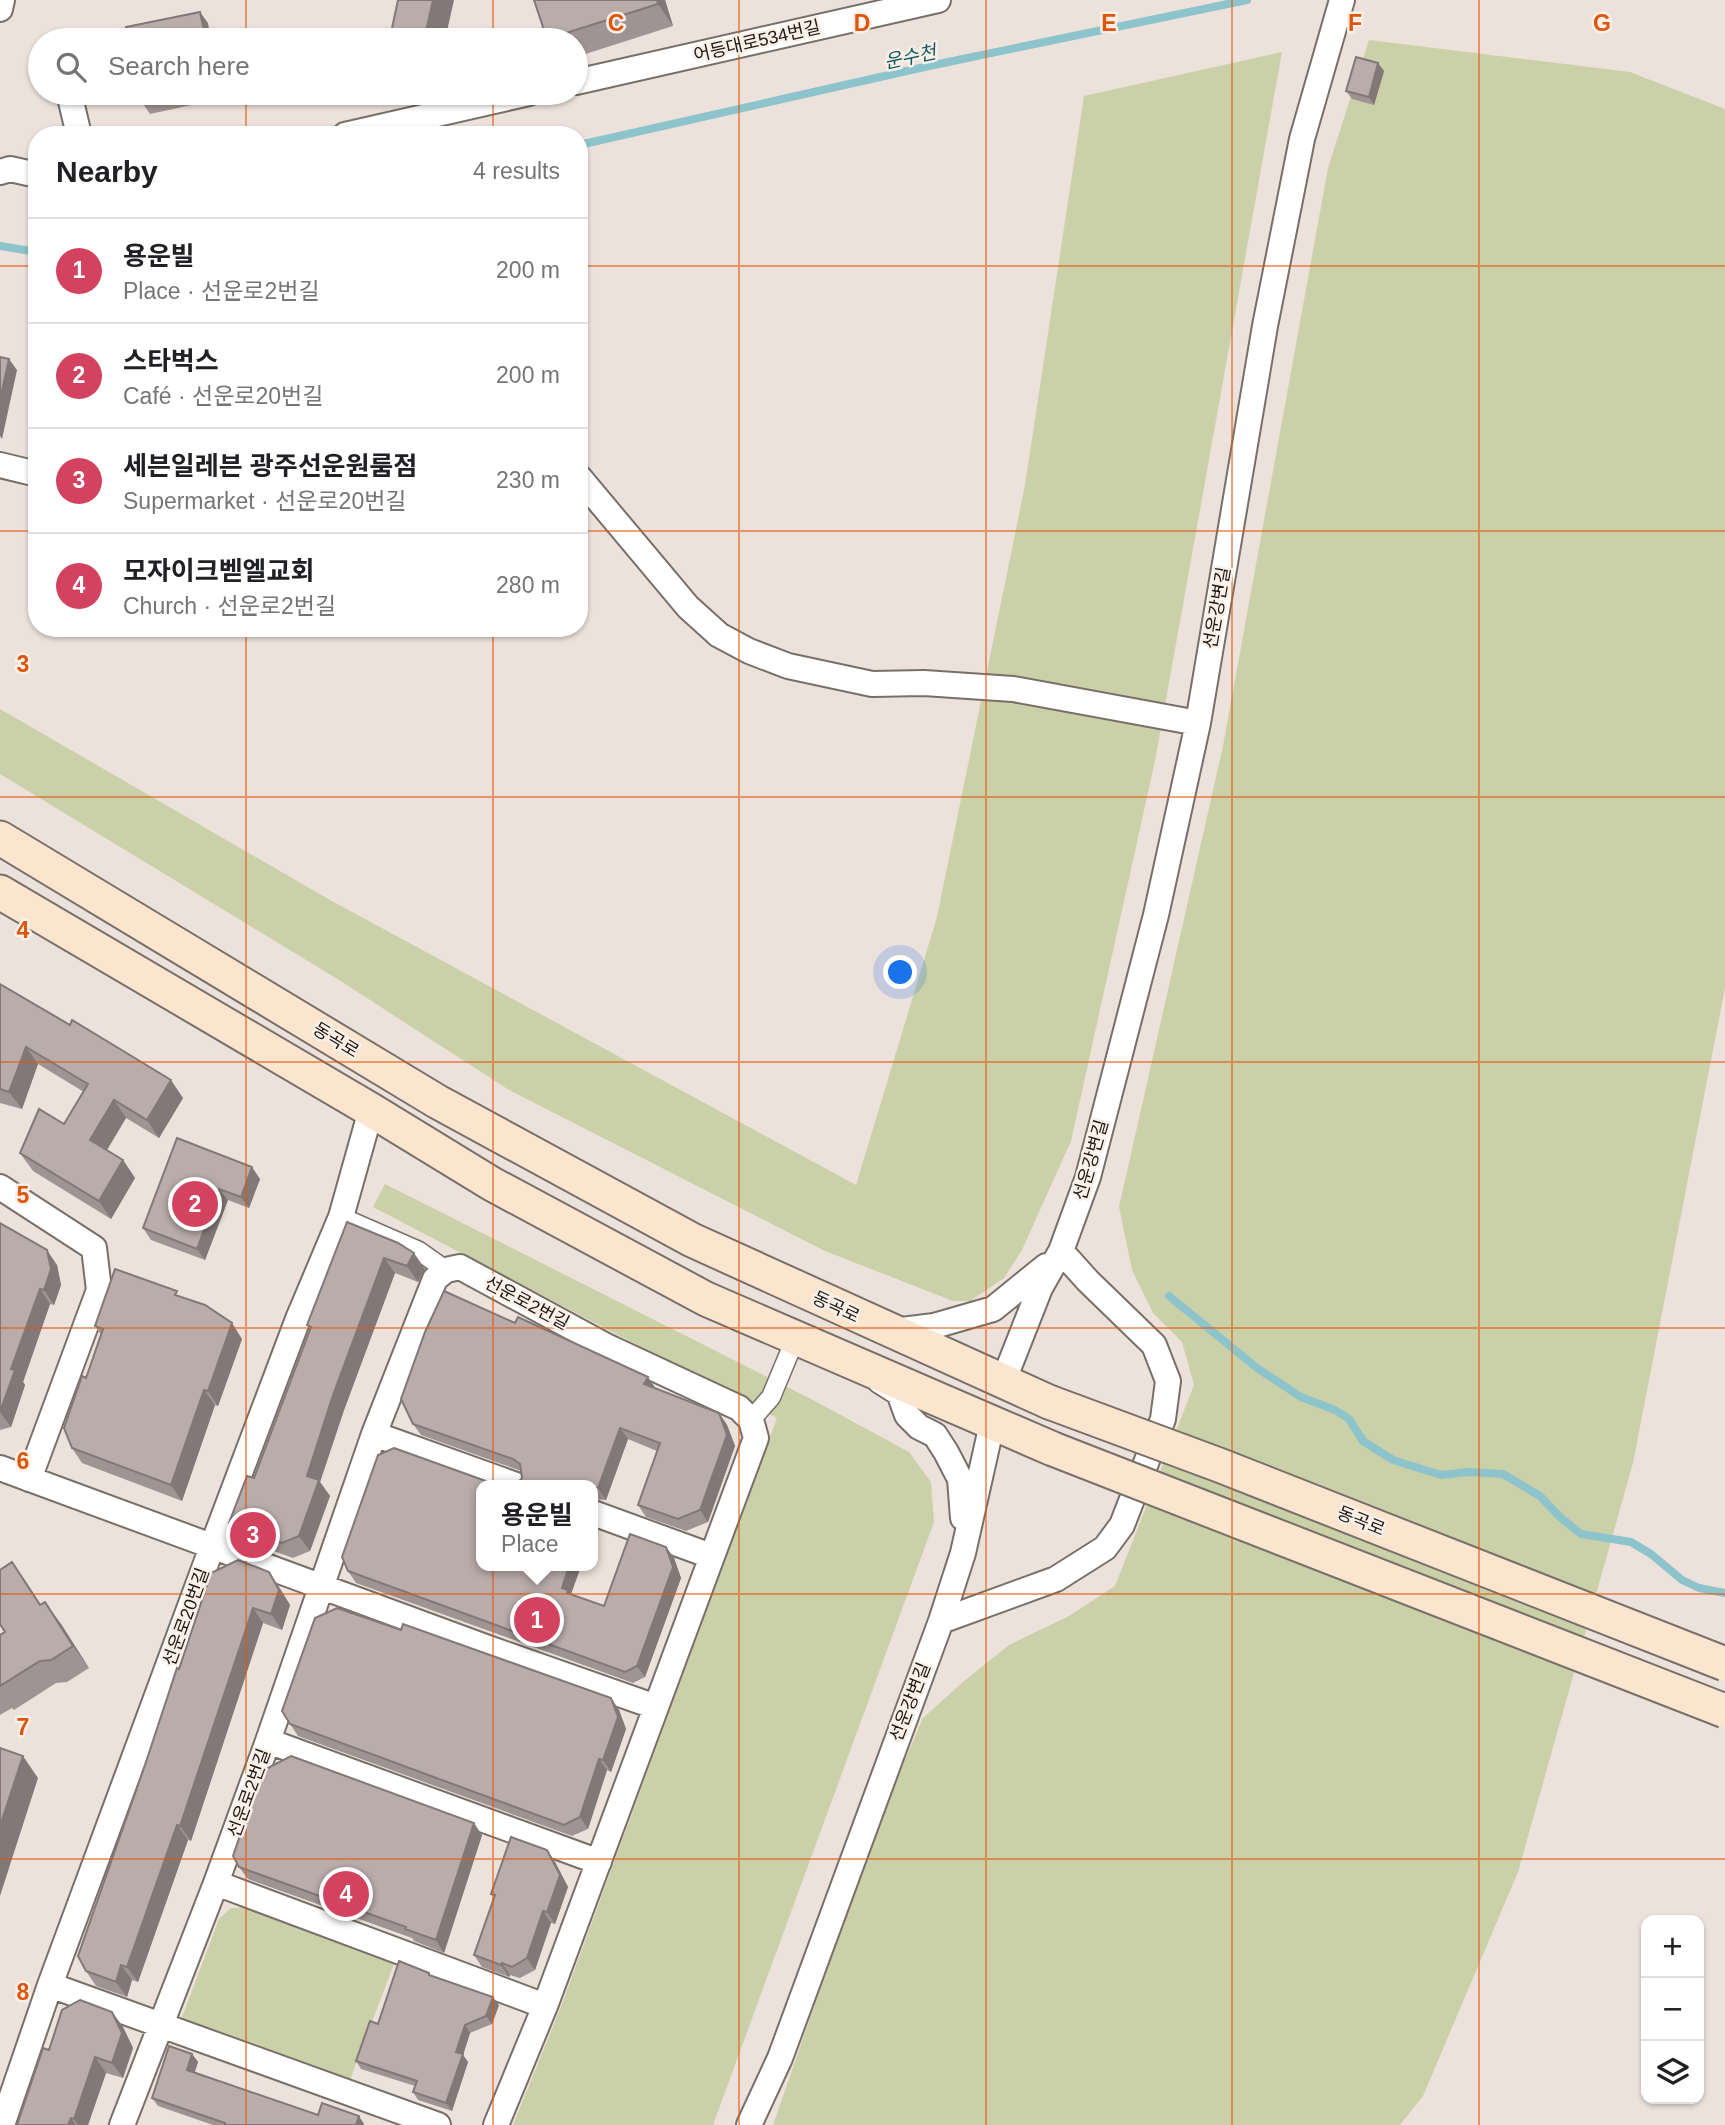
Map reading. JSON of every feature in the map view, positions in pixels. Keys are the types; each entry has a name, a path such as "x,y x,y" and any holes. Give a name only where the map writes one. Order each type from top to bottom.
{"main road":[{"name":"동곡로","path":"0,838 439,1102 692,1240 1049,1402 1219,1465 1725,1664"},
{"path":"0,892 492,1184 694,1293 1053,1449 1725,1711"}],"street":[{"path":"0,9 2,0"},
{"name":"어등대로534번길","path":"588,79 938,0"},
{"name":"선운강변길","path":"1062,1251 1088,1177 1129,1020 1198,723 1265,326 1302,139 1339,11"},
{"path":"72,105 77,126"},
{"path":"384,126 476,105"},
{"path":"0,172 10,169 28,173"},
{"path":"0,465 28,472"},
{"path":"588,488 688,607 719,635 749,651 788,666 872,684 924,683 1013,689 1198,723"},
{"name":"선운로20번길","path":"2,2125 8,2083 50,1985 298,1319 341,1217 371,1110"},
{"path":"0,1187 94,1248 99,1290 29,1479"},
{"path":"341,1217 419,1251 446,1270"},
{"path":"890,1331 934,1326 993,1309 1038,1275 1062,1251"},
{"path":"1003,1382 1040,1288 1062,1251"},
{"path":"941,1621 1056,1579 1105,1548 1122,1525 1163,1419 1168,1381 1154,1345 1088,1281 1062,1251"},
{"name":"선운로2번길","path":"122,2125 216,1883 374,1434 435,1279 446,1270 460,1267 608,1347 739,1408 751,1420"},
{"path":"496,2125 545,2006 756,1438 751,1420 771,1398 796,1337"},
{"path":"840,1356 899,1393 907,1415 919,1427 935,1435 946,1452 960,1479 963,1553"},
{"path":"963,1553 992,1424"},
{"path":"374,1434 502,1480"},
{"path":"0,1468 656,1707"},
{"path":"598,1515 711,1556"},
{"name":"선운강변길","path":"749,2125 780,2058 941,1621 963,1553"},
{"path":"268,1741 599,1862"},
{"path":"216,1883 545,2006"},
{"path":"50,1985 438,2125"}],"green space":[{"path":"1369,40 1630,72 1725,109 1725,988 1633,1463 1518,1872 1423,2096 1400,2125 773,2125 876,1828 923,1718 1009,1645 1069,1616 1115,1586 1194,1385 1182,1342 1153,1313 1132,1270 1119,1207 1223,746 1328,168"},
{"path":"1282,52 1155,761 1071,1141 1022,1250 1004,1278 970,1301 953,1301 825,1251 509,1090 339,980 0,774 0,709 330,900 856,1185 937,917 1025,485 1084,96"},
{"path":"385,1184 813,1400 909,1452 931,1482 934,1522 713,2125 513,2125 562,2004 777,1418 373,1207"},
{"path":"253,1907 395,1961 349,2083 181,2020 219,1919 231,1908"}],"building":[{"path":"398,0 433,0 427,28 392,28"},
{"path":"534,0 657,0 658,4 582,28 543,28"},
{"path":"200,12 203,28 126,28"},
{"path":"1356,57 1378,63 1369,97 1346,91"},
{"path":"0,357 9,359 0,400"},
{"path":"0,984 70,1025 72,1020 171,1080 147,1120 114,1100 90,1140 123,1160 99,1201 20,1153 39,1109 64,1124 88,1084 26,1047 9,1092 0,1089"},
{"path":"177,1138 252,1167 241,1197 219,1189 197,1249 143,1228"},
{"path":"347,1222 398,1243 414,1253 407,1266 384,1258 333,1395 307,1476 319,1480 299,1536 282,1543 229,1523 247,1476 254,1478 311,1327 307,1325"},
{"path":"0,1223 47,1250 51,1269 44,1290 40,1289 11,1369 15,1370 0,1412"},
{"path":"115,1269 177,1291 175,1295 205,1305 232,1323 208,1391 204,1390 171,1485 72,1448 64,1428 82,1376 86,1378 103,1329 95,1326"},
{"path":"444,1291 515,1323 518,1317 648,1377 644,1384 719,1413 727,1435 700,1510 678,1519 638,1505 660,1443 620,1428 598,1488 598,1480 520,1480 520,1464 513,1459 413,1424 401,1399 425,1332"},
{"path":"394,1448 483,1480 476,1480 476,1571 567,1571 562,1588 568,1590 567,1593 604,1606 630,1534 666,1547 673,1567 637,1666 625,1672 348,1571 342,1557 378,1455"},
{"path":"238,1560 269,1572 279,1590 271,1614 253,1608 180,1826 177,1825 127,1967 121,1965 116,1982 86,1971 78,1956 211,1573"},
{"path":"12,1562 40,1605 45,1602 73,1646 51,1660 40,1661 0,1686 0,1635 5,1632 0,1624 0,1570"},
{"path":"337,1608 401,1630 403,1624 611,1698 618,1717 603,1760 599,1759 580,1817 564,1825 290,1724 282,1711 315,1618"},
{"path":"0,1748 23,1756 0,1826"},
{"path":"291,1756 474,1823 436,1940 239,1867 233,1856 262,1771"},
{"path":"511,1837 547,1850 560,1875 547,1912 543,1911 527,1958 512,1967 474,1955"},
{"path":"399,1961 429,1975 493,1997 486,2016 465,2025 456,2052 463,2054 446,2103 413,2092 417,2081 356,2061 370,2021 378,2024"},
{"path":"80,2000 112,2012 122,2033 112,2063 95,2057 74,2119 71,2118 68,2125 17,2125 43,2048 49,2050 62,2010"},
{"path":"169,2046 192,2054 187,2070 318,2115 322,2103 359,2116 356,2125 225,2125 152,2098"}],"waterway":[{"name":"운수천","path":"588,143 929,66 1247,0"},
{"name":"운수천","path":"0,246 28,251"},
{"path":"1169,1296 1257,1368 1301,1397 1335,1410 1349,1419 1363,1441 1393,1460 1441,1475 1470,1472 1503,1474 1540,1496 1581,1534 1631,1542 1651,1554 1682,1580 1699,1588 1725,1593"}],"place":[{"name":"스타벅스","path":"195,1204"},
{"name":"세븐일레븐 광주선운원룸점","path":"253,1535"},
{"name":"용운빌","path":"537,1620"},
{"name":"모자이크벧엘교회","path":"346,1894"}]}
